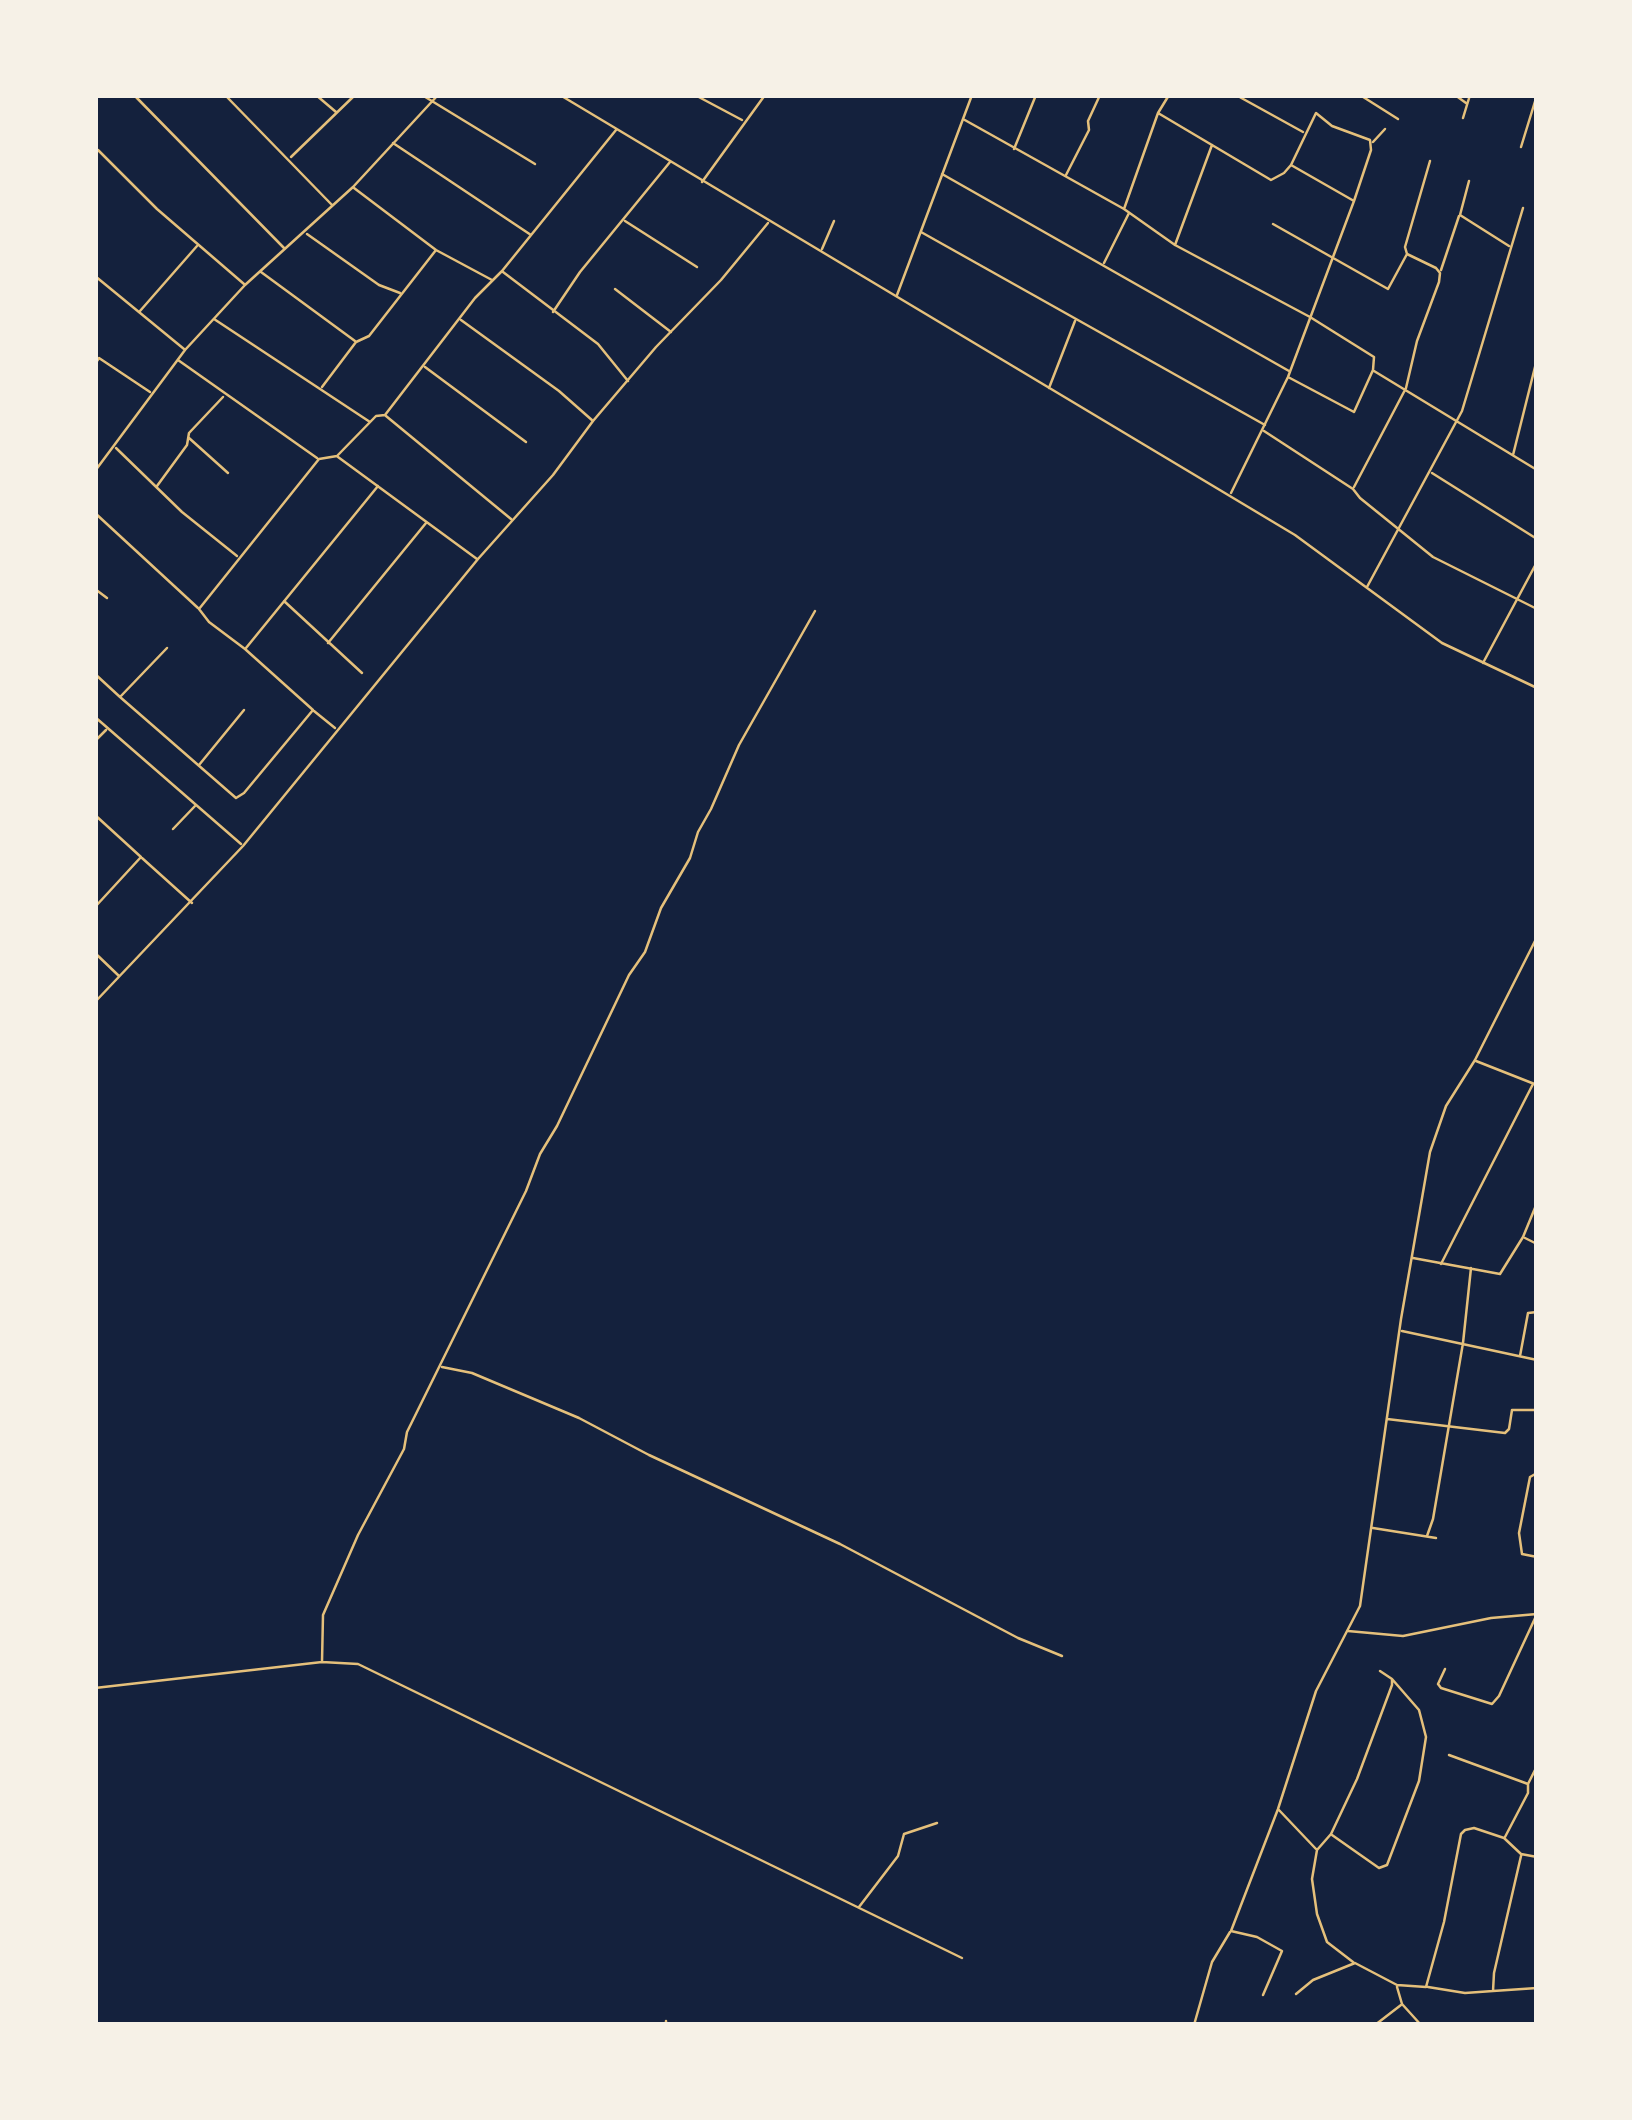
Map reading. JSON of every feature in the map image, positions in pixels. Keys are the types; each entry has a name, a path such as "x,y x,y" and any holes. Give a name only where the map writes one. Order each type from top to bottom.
{"street":[{"path":"134,95 285,249"},
{"path":"225,95 333,206"},
{"path":"316,95 337,113"},
{"path":"290,158 355,95"},
{"path":"422,95 535,164"},
{"path":"95,470 151,393 245,285 353,187 438,95"},
{"path":"560,95 1295,535 1428,634 1537,688"},
{"path":"695,95 744,121"},
{"path":"702,182 765,95"},
{"path":"829,95 843,95"},
{"path":"896,298 972,95"},
{"path":"1014,150 1036,95"},
{"path":"1066,174 1090,130 1088,121 1100,95"},
{"path":"1124,209 1158,113 1169,95"},
{"path":"1236,95 1304,133"},
{"path":"1360,95 1398,120"},
{"path":"1455,95 1468,104"},
{"path":"1463,118 1470,95"},
{"path":"1522,148 1537,95"},
{"path":"1158,113 1272,180 1291,165 1316,113 1332,126 1372,143"},
{"path":"942,174 1104,264 1354,412 1373,370 1374,358 1368,351 1175,245 1066,174 1014,150 963,119"},
{"path":"199,609 318,459 337,456 376,416 385,415 459,319 617,129"},
{"path":"1229,496 1289,374 1372,143 1384,129"},
{"path":"392,142 531,234"},
{"path":"1175,245 1212,143"},
{"path":"98,150 157,209 245,285"},
{"path":"553,312 580,272 670,161"},
{"path":"1430,162 1405,247 1407,254 1440,273"},
{"path":"1291,165 1354,201"},
{"path":"1353,489 1406,388 1469,181"},
{"path":"353,187 436,250 493,280"},
{"path":"1366,588 1457,421 1523,208"},
{"path":"1104,264 1129,213"},
{"path":"1460,215 1510,246"},
{"path":"624,220 697,268"},
{"path":"821,251 834,221"},
{"path":"95,1002 243,846 478,559 554,475 656,347 769,222"},
{"path":"1273,224 1388,289 1407,254"},
{"path":"922,232 1266,425"},
{"path":"306,233 379,285 400,292"},
{"path":"139,312 199,244"},
{"path":"321,388 356,342 369,336 436,250"},
{"path":"260,271 356,342"},
{"path":"502,271 598,344 629,382"},
{"path":"95,276 186,350"},
{"path":"615,288 672,333"},
{"path":"214,319 371,422"},
{"path":"459,319 594,421"},
{"path":"1049,388 1076,320"},
{"path":"95,364 97,357 151,393"},
{"path":"1513,456 1537,359"},
{"path":"178,360 318,459"},
{"path":"424,366 526,442"},
{"path":"1373,370 1537,470"},
{"path":"156,487 187,445 192,429 224,396"},
{"path":"385,415 512,520"},
{"path":"1264,431 1353,489 1398,529 1454,569 1537,609"},
{"path":"188,437 228,473"},
{"path":"114,446 238,557"},
{"path":"337,456 478,559"},
{"path":"1430,472 1537,539"},
{"path":"244,649 378,486"},
{"path":"95,513 209,622 337,729"},
{"path":"328,643 426,522"},
{"path":"1482,664 1537,562"},
{"path":"95,589 106,598"},
{"path":"283,600 362,674"},
{"path":"322,1662 323,1615 358,1536 404,1449 407,1432 526,1191 540,1154 629,975 645,952 660,908 690,858 738,745 815,612"},
{"path":"120,697 167,648"},
{"path":"95,674 236,798 312,710"},
{"path":"198,766 244,710"},
{"path":"95,717 243,846"},
{"path":"160,733 164,727"},
{"path":"95,741 108,729"},
{"path":"173,830 196,805"},
{"path":"95,815 192,903"},
{"path":"95,906 141,857"},
{"path":"1194,2025 1212,1962 1231,1931 1278,1809 1316,1691 1360,1606 1399,1331 1430,1152 1446,1106 1475,1060 1537,937"},
{"path":"95,954 120,977"},
{"path":"1441,1264 1535,1084 1475,1060"},
{"path":"1412,1257 1500,1274 1537,1203"},
{"path":"1522,1237 1537,1244"},
{"path":"1427,1536 1434,1519 1463,1343 1471,1268"},
{"path":"1520,1356 1528,1313 1537,1312"},
{"path":"1399,1331 1537,1360"},
{"path":"441,1367 472,1373 579,1418 857,1552 1018,1638 1062,1656"},
{"path":"1387,1419 1505,1432 1510,1429 1512,1410 1537,1410"},
{"path":"1537,1473 1530,1478 1519,1534 1522,1554 1537,1557"},
{"path":"1371,1528 1436,1538"},
{"path":"1348,1631 1403,1636 1491,1618 1537,1614 1492,1704 1441,1688 1438,1684 1445,1670"},
{"path":"95,1688 322,1662 358,1664 962,1958"},
{"path":"1331,1834 1379,1868 1387,1865 1419,1781 1426,1737 1420,1710 1380,1671"},
{"path":"1392,1679 1357,1779 1331,1834 1318,1850 1312,1879 1327,1942 1379,1978 1397,1985 1466,1993 1537,1988"},
{"path":"1449,1755 1528,1784"},
{"path":"1504,1838 1528,1794 1528,1784 1537,1766"},
{"path":"1528,1794 1537,1790"},
{"path":"1278,1809 1318,1850"},
{"path":"858,1908 898,1856 904,1834 937,1823"},
{"path":"1426,1986 1444,1922 1461,1834 1474,1828 1504,1838 1521,1854 1537,1857"},
{"path":"1492,1990 1521,1854"},
{"path":"1231,1931 1257,1937 1282,1951 1263,1996"},
{"path":"1296,1994 1313,1980 1354,1962"},
{"path":"1397,1985 1402,2004 1421,2025"},
{"path":"1375,2025 1402,2004"}]}
